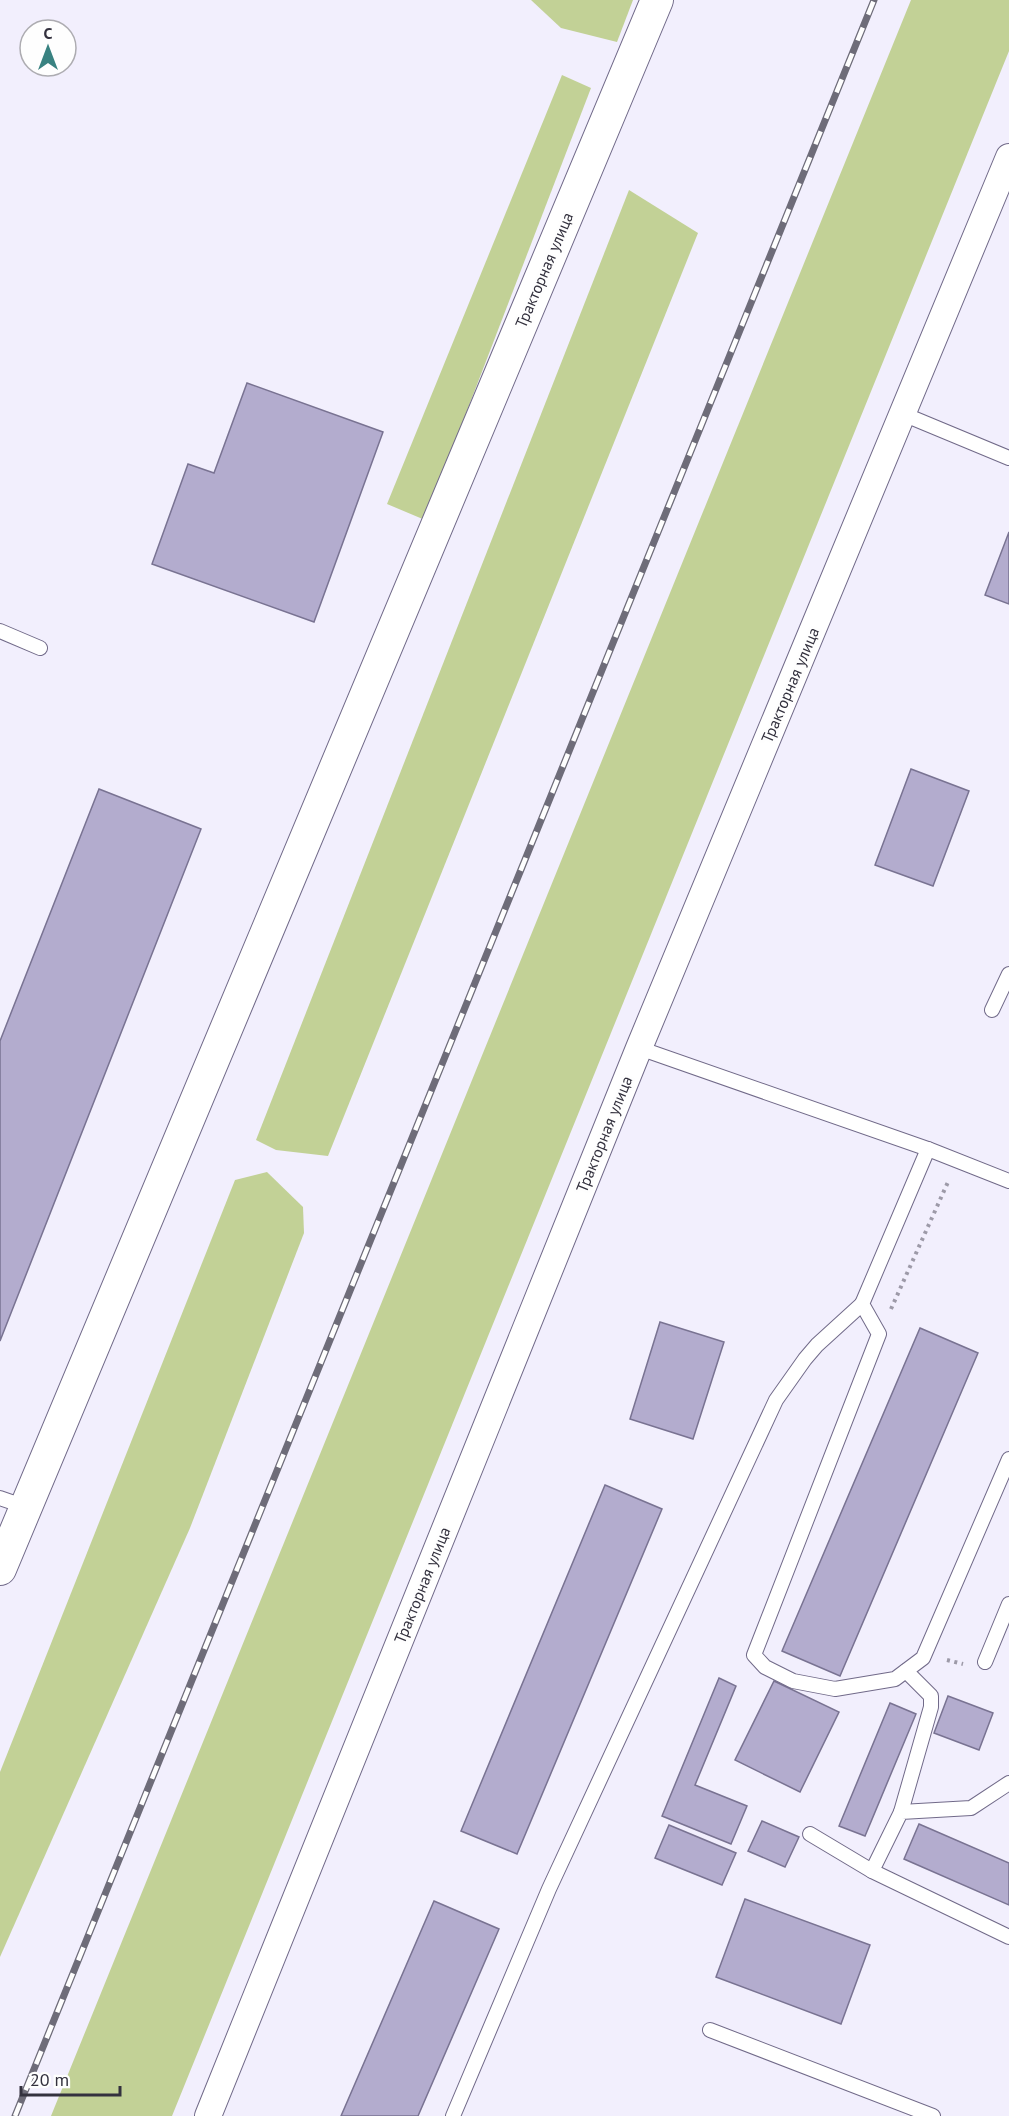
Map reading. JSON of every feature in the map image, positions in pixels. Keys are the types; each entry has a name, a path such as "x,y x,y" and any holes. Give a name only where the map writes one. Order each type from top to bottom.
{"street":[{"name":"Тракторная улица","path":"0,1569 13,1502 657,0"},
{"name":"Тракторная улица","path":"208,2116 639,1048 1009,157"}],"lane":[{"path":"903,414 1009,458"},
{"path":"0,631 40,648"},
{"path":"992,1010 1009,974"},
{"path":"639,1048 928,1149 1009,1180"},
{"path":"453,2116 549,1889 776,1400 811,1352 862,1304 928,1149"},
{"path":"862,1304 879,1334 754,1655 765,1667 793,1681 835,1689 895,1679 923,1658 1009,1459"},
{"path":"985,1662 1009,1604"},
{"path":"872,1871 901,1812 932,1707 932,1696 906,1671"},
{"path":"901,1812 971,1808 1009,1782"},
{"path":"810,1834 872,1871 1009,1937"},
{"path":"710,2030 933,2116"}],"path":[{"path":"879,1334 957,1161"},
{"path":"923,1658 938,1658 961,1664 985,1662"}],"green space":[{"path":"531,0 633,0 617,42 561,28"},
{"path":"911,0 1009,0 1009,51 172,2116 51,2116"},
{"path":"562,75 591,88 425,520 387,504"},
{"path":"629,190 698,233 328,1156 276,1150 256,1140"},
{"path":"267,1172 303,1207 304,1233 190,1528 0,1957 0,1772 235,1180"}],"building":[{"path":"247,383 383,432 314,622 152,564 188,464 214,473"},
{"path":"1009,532 1009,604 985,595"},
{"path":"911,769 969,791 933,886 875,865"},
{"path":"99,789 201,829 0,1341 0,1041"},
{"path":"660,1322 724,1342 693,1439 630,1419"},
{"path":"920,1328 978,1353 840,1676 782,1651"},
{"path":"605,1485 662,1509 517,1854 461,1831"},
{"path":"719,1678 736,1686 695,1785 747,1806 731,1844 662,1816"},
{"path":"774,1681 839,1712 800,1792 735,1760"},
{"path":"948,1696 993,1713 979,1750 934,1733"},
{"path":"890,1703 916,1714 865,1836 839,1826"},
{"path":"762,1821 799,1837 785,1867 748,1851"},
{"path":"919,1824 1009,1863 1009,1905 904,1859"},
{"path":"669,1825 736,1853 722,1885 655,1858"},
{"path":"745,1899 870,1945 841,2024 716,1977"},
{"path":"434,1901 499,1929 418,2116 341,2116"}],"railway":[{"path":"15,2116 874,0"}]}
